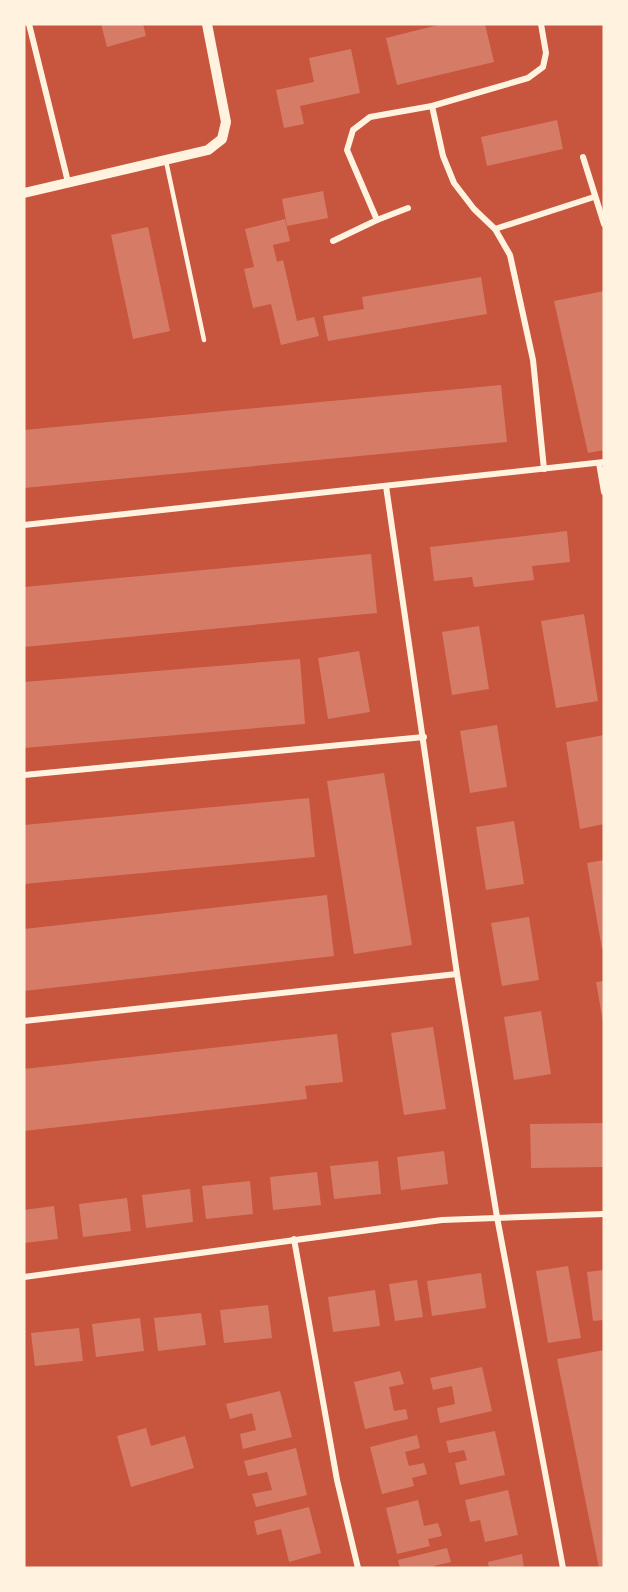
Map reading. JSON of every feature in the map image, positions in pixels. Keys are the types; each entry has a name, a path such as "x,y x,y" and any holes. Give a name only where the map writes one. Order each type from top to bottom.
{"street":[{"path":"29,24 68,182"},
{"path":"24,193 208,150 222,139 226,122 207,24"},
{"path":"377,220 347,150 353,130 370,117 432,106 528,78 543,67 546,53 542,24"},
{"path":"432,106 443,156 454,183 474,209 495,229 510,255 533,360 544,469"},
{"path":"583,157 604,224"},
{"path":"495,229 594,197"},
{"path":"333,241 408,208"},
{"path":"24,525 602,462 604,492"},
{"path":"386,486 457,974 496,1217 563,1568"},
{"path":"24,775 424,737"},
{"path":"24,1021 457,974"},
{"path":"24,1276 442,1220 604,1214"},
{"path":"294,1239 337,1480 358,1568"}],"lane":[{"path":"165,160 204,340"}],"building":[{"path":"101,24 143,24 146,36 107,47"},
{"path":"442,24 485,24 494,62 397,85 386,38"},
{"path":"351,49 360,93 300,106 304,124 284,128 276,90 314,82 309,58"},
{"path":"557,120 563,149 487,166 481,137"},
{"path":"323,191 328,218 287,226 282,199"},
{"path":"285,219 290,241 273,245 277,262 283,260 297,321 314,317 319,336 281,345 271,304 253,308 244,269 254,267 245,229"},
{"path":"148,227 170,331 133,339 111,235"},
{"path":"481,277 487,314 328,341 323,316 364,309 362,297"},
{"path":"604,291 604,450 588,453 554,301"},
{"path":"501,385 507,442 24,488 24,430"},
{"path":"567,531 570,562 532,566 534,580 474,587 472,577 434,581 430,547"},
{"path":"371,554 377,613 24,647 24,587"},
{"path":"584,614 598,701 556,708 541,621"},
{"path":"479,626 489,689 452,695 442,632"},
{"path":"359,651 370,712 328,719 318,658"},
{"path":"300,659 305,724 24,748 24,682"},
{"path":"497,725 507,787 470,793 460,731"},
{"path":"604,735 604,824 580,829 566,742"},
{"path":"384,773 412,945 354,954 327,781"},
{"path":"309,798 315,857 24,884 24,825"},
{"path":"514,821 524,884 486,890 476,827"},
{"path":"604,860 604,949 602,949 587,863"},
{"path":"327,895 334,956 24,991 24,929"},
{"path":"529,917 539,980 502,986 491,923"},
{"path":"604,981 604,1022 603,1022 596,982"},
{"path":"541,1011 551,1074 514,1080 504,1017"},
{"path":"433,1027 446,1109 404,1115 391,1033"},
{"path":"337,1034 343,1082 305,1086 307,1099 24,1131 24,1069"},
{"path":"604,1123 604,1167 531,1168 530,1124"},
{"path":"444,1151 448,1184 401,1190 397,1157"},
{"path":"378,1161 381,1194 334,1199 330,1166"},
{"path":"317,1172 321,1205 273,1210 270,1177"},
{"path":"250,1181 253,1214 206,1219 202,1186"},
{"path":"190,1189 193,1222 146,1228 142,1195"},
{"path":"127,1198 131,1231 83,1237 79,1204"},
{"path":"54,1206 58,1239 24,1243 24,1210"},
{"path":"568,1266 581,1338 548,1343 536,1271"},
{"path":"604,1270 604,1320 593,1321 587,1272"},
{"path":"481,1273 486,1308 432,1316 427,1281"},
{"path":"417,1280 423,1317 395,1321 389,1284"},
{"path":"375,1290 380,1326 333,1332 328,1297"},
{"path":"268,1305 272,1338 224,1343 220,1310"},
{"path":"201,1313 206,1345 158,1351 154,1318"},
{"path":"140,1318 144,1351 96,1357 92,1324"},
{"path":"79,1328 83,1361 35,1366 31,1333"},
{"path":"604,1350 604,1568 599,1568 557,1359"},
{"path":"482,1367 492,1411 440,1423 437,1408 455,1404 452,1386 433,1390 430,1378"},
{"path":"400,1371 404,1384 389,1387 394,1411 406,1409 408,1419 365,1429 354,1382"},
{"path":"280,1391 292,1437 243,1449 240,1434 256,1430 252,1413 230,1419 226,1404"},
{"path":"146,1428 151,1446 185,1436 194,1468 131,1487 117,1436"},
{"path":"495,1431 505,1475 460,1485 455,1463 467,1460 464,1450 449,1453 446,1441"},
{"path":"417,1435 420,1448 405,1452 409,1466 424,1463 427,1474 412,1478 414,1486 382,1494 370,1447"},
{"path":"296,1448 307,1495 256,1507 252,1494 272,1490 267,1472 248,1476 244,1461"},
{"path":"508,1490 518,1535 485,1542 480,1520 470,1522 465,1500"},
{"path":"418,1500 424,1526 438,1523 442,1536 428,1539 430,1546 397,1554 386,1508"},
{"path":"309,1507 321,1553 289,1562 281,1529 257,1535 254,1521"},
{"path":"447,1548 451,1562 434,1566 434,1568 400,1568 398,1560"},
{"path":"522,1554 524,1568 489,1568 488,1562"}]}
